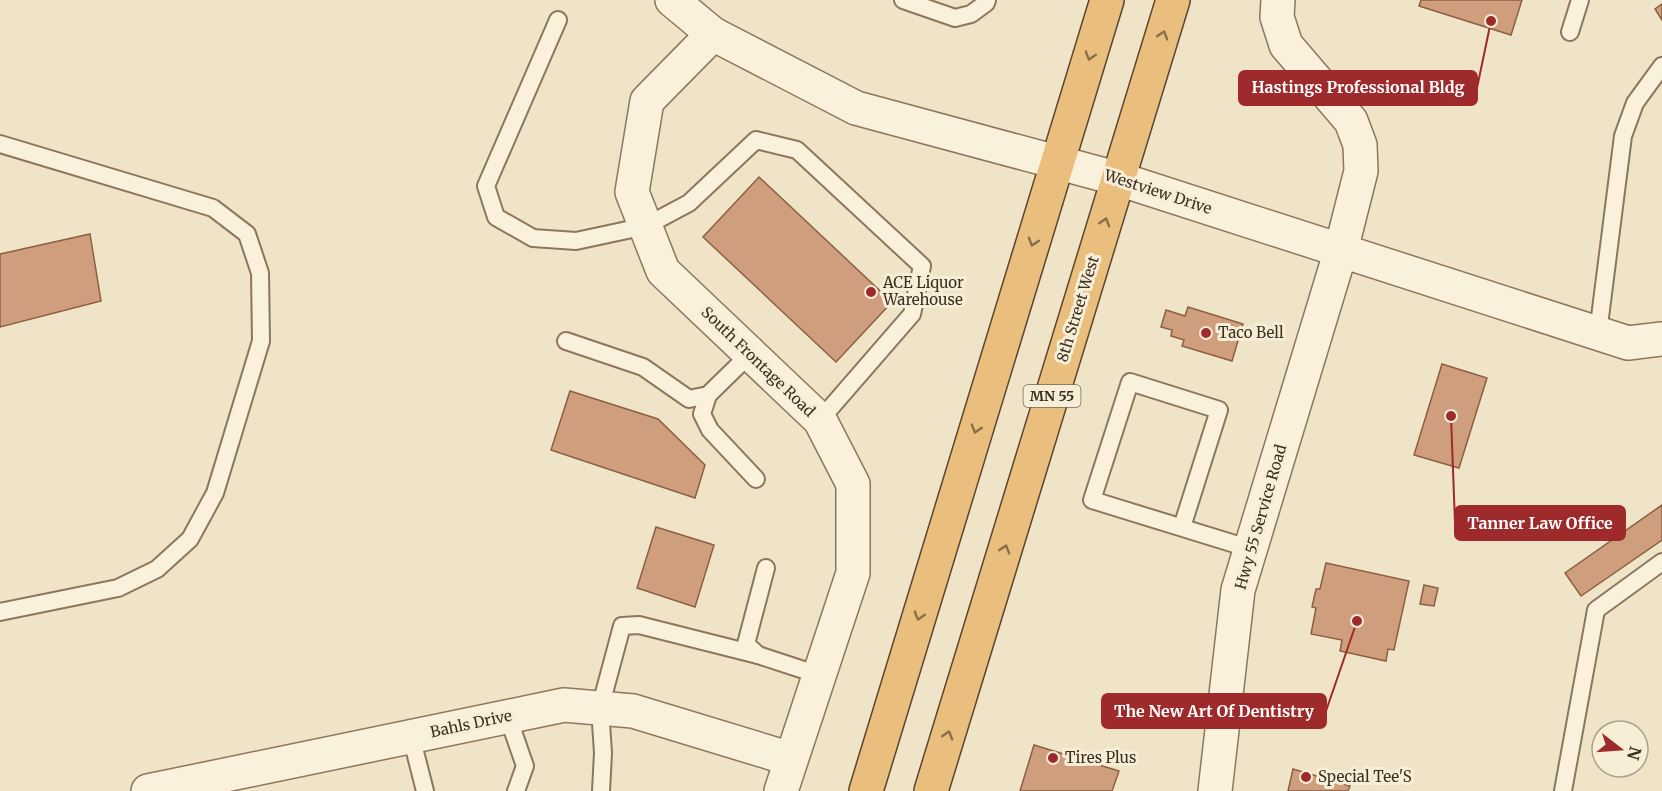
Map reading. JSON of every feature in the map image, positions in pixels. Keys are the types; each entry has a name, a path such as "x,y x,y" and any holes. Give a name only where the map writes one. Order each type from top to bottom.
{"highway":[{"path":"866,791 1107,0"},
{"name":"8th Street West","path":"931,791 1173,0"}],"street":[{"name":"Westview Drive","path":"672,0 713,34 856,108 1119,179 1628,343 1662,339"},
{"name":"Hwy 55 Service Road","path":"1215,791 1239,590 1341,250 1361,171 1360,145 1351,121 1286,45 1277,17 1278,0"},
{"name":"South Frontage Road","path":"713,34 646,101 632,192 663,271 820,420 853,484 853,573 781,791"},
{"name":"Bahls Drive","path":"148,791 564,705 633,711 791,759"}],"lane":[{"path":"903,0 955,18 971,14 987,3 987,0"},
{"path":"1570,32 1580,0"},
{"path":"558,20 486,186 496,217 533,238 576,241 646,226 689,203 756,140 797,150 922,266 912,314 820,420"},
{"path":"1598,333 1623,136 1635,103 1662,66"},
{"path":"0,144 213,208 247,234 260,273 261,340 215,493 190,539 157,569 118,588 0,612"},
{"path":"566,340 643,367 689,399 708,395"},
{"path":"750,354 708,395 702,414 710,430 756,478"},
{"path":"1182,527 1219,410 1130,382 1092,500 1251,549"},
{"path":"1563,791 1596,610 1662,561"},
{"path":"758,655 746,644 766,567"},
{"path":"602,791 603,753 600,708 622,626 639,625 758,655 819,675"},
{"path":"508,717 525,766 516,791"},
{"path":"411,736 425,791"}],"building":[{"path":"1421,0 1522,0 1511,35 1419,6"},
{"path":"1662,4 1662,20 1655,9"},
{"path":"759,177 892,302 836,362 703,237"},
{"path":"90,234 101,301 0,327 0,254"},
{"name":"Taco Bell","path":"1188,307 1243,324 1232,361 1182,346 1184,340 1171,336 1172,330 1161,327 1166,310 1185,316"},
{"path":"1442,364 1487,378 1459,468 1414,455"},
{"path":"570,391 658,419 705,465 695,498 551,450"},
{"path":"1662,505 1662,540 1581,596 1565,573"},
{"path":"656,527 714,545 695,607 637,588"},
{"path":"1326,563 1409,581 1394,650 1388,649 1386,661 1340,651 1342,640 1311,634 1316,608 1312,607 1316,589 1320,589"},
{"path":"1424,585 1438,588 1434,606 1420,604"},
{"name":"Tires Plus","path":"1034,745 1119,771 1112,791 1020,791"},
{"name":"Special Tee'S","path":"1293,769 1350,786 1348,791 1288,791"}],"place":[{"name":"Hastings Professional Bldg","path":"1491,21"},
{"name":"ACE Liquor Warehouse","path":"871,292"},
{"name":"Taco Bell","path":"1206,333"},
{"name":"Tanner Law Office","path":"1451,416"},
{"name":"The New Art Of Dentistry","path":"1357,621"},
{"name":"Tires Plus","path":"1053,758"},
{"name":"Special Tee'S","path":"1306,777"}]}
